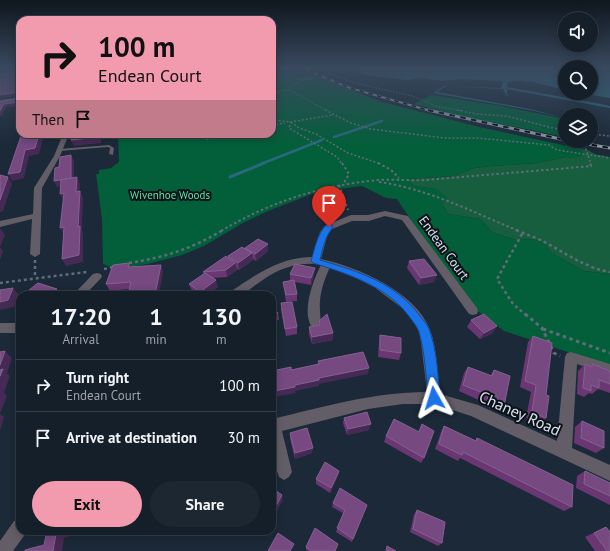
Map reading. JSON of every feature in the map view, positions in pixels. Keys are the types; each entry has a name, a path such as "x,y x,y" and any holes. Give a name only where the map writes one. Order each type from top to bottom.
{"street":[{"path":"0,102 16,100"},
{"path":"35,254 38,188 64,138"},
{"name":"Endean Court","path":"316,261 324,232 329,227 351,218 370,218 385,213 405,218 473,311"},
{"path":"0,224 36,216"},
{"path":"240,291 268,272 284,264 301,261 316,261 370,281 388,291 408,307 424,329 430,360 434,398"},
{"path":"315,323 313,310 315,291 326,264"},
{"path":"81,291 97,273"},
{"path":"0,328 16,328"},
{"path":"564,451 571,357 610,370"},
{"name":"Chaney Road","path":"276,425 368,403 403,398 434,398 473,410 610,473"},
{"path":"276,442 284,472"},
{"path":"3,551 16,533"}],"lane":[{"path":"59,150 109,146 112,148 111,154"}],"path":[{"path":"296,94 333,115 351,123 371,129 446,138 478,138 549,145 557,150 610,158"},
{"path":"402,94 412,96 436,106 476,114 506,116 522,122 558,130"},
{"path":"276,124 333,115"},
{"path":"276,118 280,121 291,122 300,130 312,132 324,138 336,147 359,158 381,164 396,172 399,178"},
{"path":"291,122 289,128 337,156 343,163 349,174 340,185"},
{"path":"598,135 610,136"},
{"path":"124,265 189,248 265,208 314,190 340,185 399,178 423,180 591,166 585,148"},
{"path":"374,181 394,184 449,202 547,244 572,259 598,270 610,272"},
{"path":"340,185 351,218"},
{"path":"522,234 497,279 513,304 542,328 610,353"},
{"path":"35,254 35,278"},
{"path":"0,283 35,278 97,273 119,266"},
{"path":"542,328 554,353 570,362"}],"green space":[{"name":"Wivenhoe Woods","path":"276,94 361,94 379,101 479,127 558,144 558,148 582,149 582,155 573,158 566,157 537,163 474,168 454,176 408,179 414,186 436,189 448,198 442,204 448,214 480,219 492,232 516,240 533,239 545,244 551,253 584,271 610,274 610,366 504,331 475,309 397,199 386,198 362,186 317,192 268,211 243,223 204,246 182,255 148,264 115,269 103,264 102,219 96,174 99,174 99,170 111,168 119,162 118,138 276,138"},
{"path":"431,95 502,106 558,118 558,129 551,128 558,130 558,136 470,118 414,104"},
{"path":"582,149 588,150 595,154 610,157 610,274 584,271 551,253 545,244 533,239 516,240 492,232 480,219 448,214 442,204 447,198 436,189 414,186 407,179 454,176 474,168 537,163 566,157 573,158 582,155"}],"water":[{"path":"437,94 446,94 530,109 558,116"},
{"path":"533,94 558,96 558,98"},
{"path":"598,94 610,94 610,98 598,96"},
{"path":"567,100 579,100 610,106 610,108"}],"building":[{"path":"16,99 16,102 4,104 0,111 0,102"},
{"path":"20,138 38,138 35,148 25,150 20,172 8,174"},
{"path":"72,138 89,138 71,140"},
{"path":"71,155 71,178 54,181 55,168 59,167 60,157"},
{"path":"0,175 8,177 0,200"},
{"path":"77,177 76,192 80,191 78,227 80,226 79,255 62,259 64,227 60,228 64,193 60,194 61,180"},
{"path":"258,239 268,244 255,254 245,248"},
{"path":"242,247 252,253 238,263 228,256"},
{"path":"226,256 235,263 226,270 203,272"},
{"path":"424,259 437,275 421,278 409,261"},
{"path":"129,263 128,267 161,265 156,291 129,291 131,282 106,284 113,265"},
{"path":"295,264 315,268 311,278 290,274"},
{"path":"205,273 216,280 201,291 199,291 189,284"},
{"path":"294,280 297,294 286,295 283,282"},
{"path":"38,283 57,289 54,291 28,291"},
{"path":"13,288 8,300 0,302 0,290"},
{"path":"292,302 297,327 285,329 281,303"},
{"path":"327,314 333,333 312,337 309,327 320,325 319,321"},
{"path":"484,314 497,326 484,333 471,320"},
{"path":"380,335 401,338 401,353 380,350"},
{"path":"533,336 552,343 546,395 549,396 546,418 532,412 536,385 525,381"},
{"path":"5,351 0,365 0,352"},
{"path":"363,352 369,368 319,378 319,380 276,391 276,370 291,367 291,370 319,364 318,361"},
{"path":"585,364 592,367 592,364 610,371 610,384 599,380 599,388 591,385 591,391 583,388"},
{"path":"468,367 492,376 494,370 510,376 504,406 487,399 488,395 463,385"},
{"path":"367,412 371,424 348,429 344,418"},
{"path":"394,419 419,432 422,424 434,431 424,458 386,436"},
{"path":"582,421 604,431 604,448 581,438"},
{"path":"444,426 476,441 477,438 573,485 572,507 463,452 462,455 439,444"},
{"path":"307,428 313,448 295,453 290,433"},
{"path":"325,462 339,471 331,488 316,479"},
{"path":"585,471 610,483 610,496 584,484"},
{"path":"340,488 367,505 353,539 337,528 345,510 333,503"},
{"path":"276,491 282,495 276,506"},
{"path":"417,510 445,522 442,543 413,529"},
{"path":"606,527 610,532 610,551 607,551 594,533"},
{"path":"315,528 338,544 335,551 312,551 306,547"},
{"path":"278,533 294,544 290,551 268,551"},
{"path":"46,535 56,535 53,551 25,551 25,550 44,545"},
{"path":"387,546 396,551 386,551"}],"waterway":[{"path":"334,137 382,121"},
{"path":"261,164 322,140"},
{"path":"230,177 264,163"}],"railway":[{"path":"370,94 431,111"},
{"path":"428,110 558,138"},
{"path":"598,146 610,148"}],"route":[{"path":"329,227 324,232 316,261 348,271 370,281 388,291 408,307 424,329 430,360 434,398"}]}
